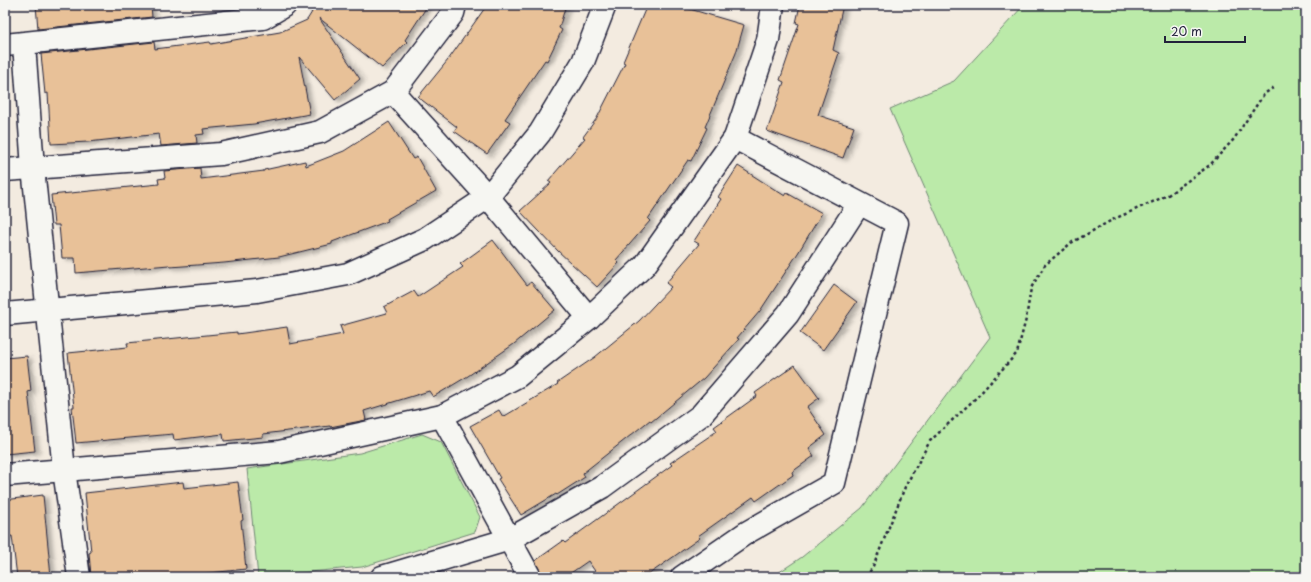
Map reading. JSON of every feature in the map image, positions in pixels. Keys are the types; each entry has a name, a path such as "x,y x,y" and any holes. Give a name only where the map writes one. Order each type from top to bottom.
{"street":[{"path":"79,577 64,470 49,310 33,168 15,44 263,18 285,5"},
{"path":"5,170 221,154 320,132 393,92 453,13 455,5"},
{"path":"5,314 257,291 348,274 426,239 488,197 540,133 583,62 605,5"},
{"path":"5,475 279,452 442,416 518,376 589,318 645,264 735,138 768,40 773,5"},
{"path":"393,92 488,197 589,318"},
{"path":"682,577 746,533 834,483 896,223 735,138"},
{"path":"382,577 510,539 602,487 701,415 788,314 859,204"},
{"path":"442,416 530,577"}],"path":[{"path":"866,577 873,567 905,487 930,441 978,396 1017,353 1026,319 1031,288 1045,265 1071,243 1112,220 1168,195 1210,165 1234,139 1264,94 1276,86"}],"green space":[{"path":"1024,5 1306,5 1306,577 772,577 802,557 862,508 990,337 890,109 954,81"},
{"path":"422,434 441,442 480,517 475,532 362,567 258,577 247,469 360,453"}],"building":[{"path":"36,5 151,5 152,17 38,29"},
{"path":"303,5 428,5 405,40 407,42 382,68 319,18 360,79 335,100 299,57 310,114 254,124 203,129 204,134 196,135 197,143 161,146 159,134 88,142 51,144 48,93 45,94 41,54 154,42 155,49 210,42 211,44 280,32 307,20 312,12"},
{"path":"487,5 566,5 559,28 562,30 547,61 545,60 505,119 510,122 487,154 454,131 457,127 418,97 448,60"},
{"path":"647,5 676,5 744,25 736,53 705,127 707,128 691,161 688,160 648,219 650,221 616,260 619,263 597,287 558,251 520,211 551,183 548,181 585,138 583,137 597,118 625,63 623,62"},
{"path":"800,5 843,5 833,50 839,53 818,115 854,127 843,158 767,131 784,82 780,80 799,24 796,23"},
{"path":"389,122 413,159 417,157 436,191 387,219 388,221 332,242 332,244 279,257 224,263 170,267 169,265 76,273 75,258 62,258 59,225 54,225 51,195 159,184 158,179 165,178 164,171 200,168 201,179 264,171 305,161 306,166 344,151"},
{"path":"738,166 785,196 787,193 822,213 798,253 760,311 737,338 739,339 704,378 651,422 650,420 583,473 585,477 521,515 498,479 500,478 470,426 499,410 503,417 558,384 557,383 595,357 639,321 671,287 666,283 699,244 694,241 721,199 718,197"},
{"path":"493,240 527,285 531,282 555,310 514,344 468,376 433,397 429,391 364,411 366,420 330,427 263,434 263,437 224,441 223,434 174,440 173,434 76,443 68,353 128,347 127,343 237,332 237,334 287,327 290,344 343,334 340,326 387,313 384,307 414,291 418,297 463,267 460,264"},
{"path":"834,285 857,302 823,350 800,333"},
{"path":"27,356 31,391 28,392 35,451 5,454 5,358"},
{"path":"795,365 819,398 807,407 826,435 809,448 814,456 792,472 793,475 756,501 753,497 698,536 700,538 645,577 599,577 588,561 565,577 543,577 535,561 563,541 565,543 672,465 670,463 717,431 714,427 757,396 755,393"},
{"path":"183,482 184,488 238,482 243,520 241,521 246,569 192,575 192,577 91,577 89,553 91,552 85,493"},
{"path":"43,495 51,577 17,577 12,536 5,537 5,500"}]}
